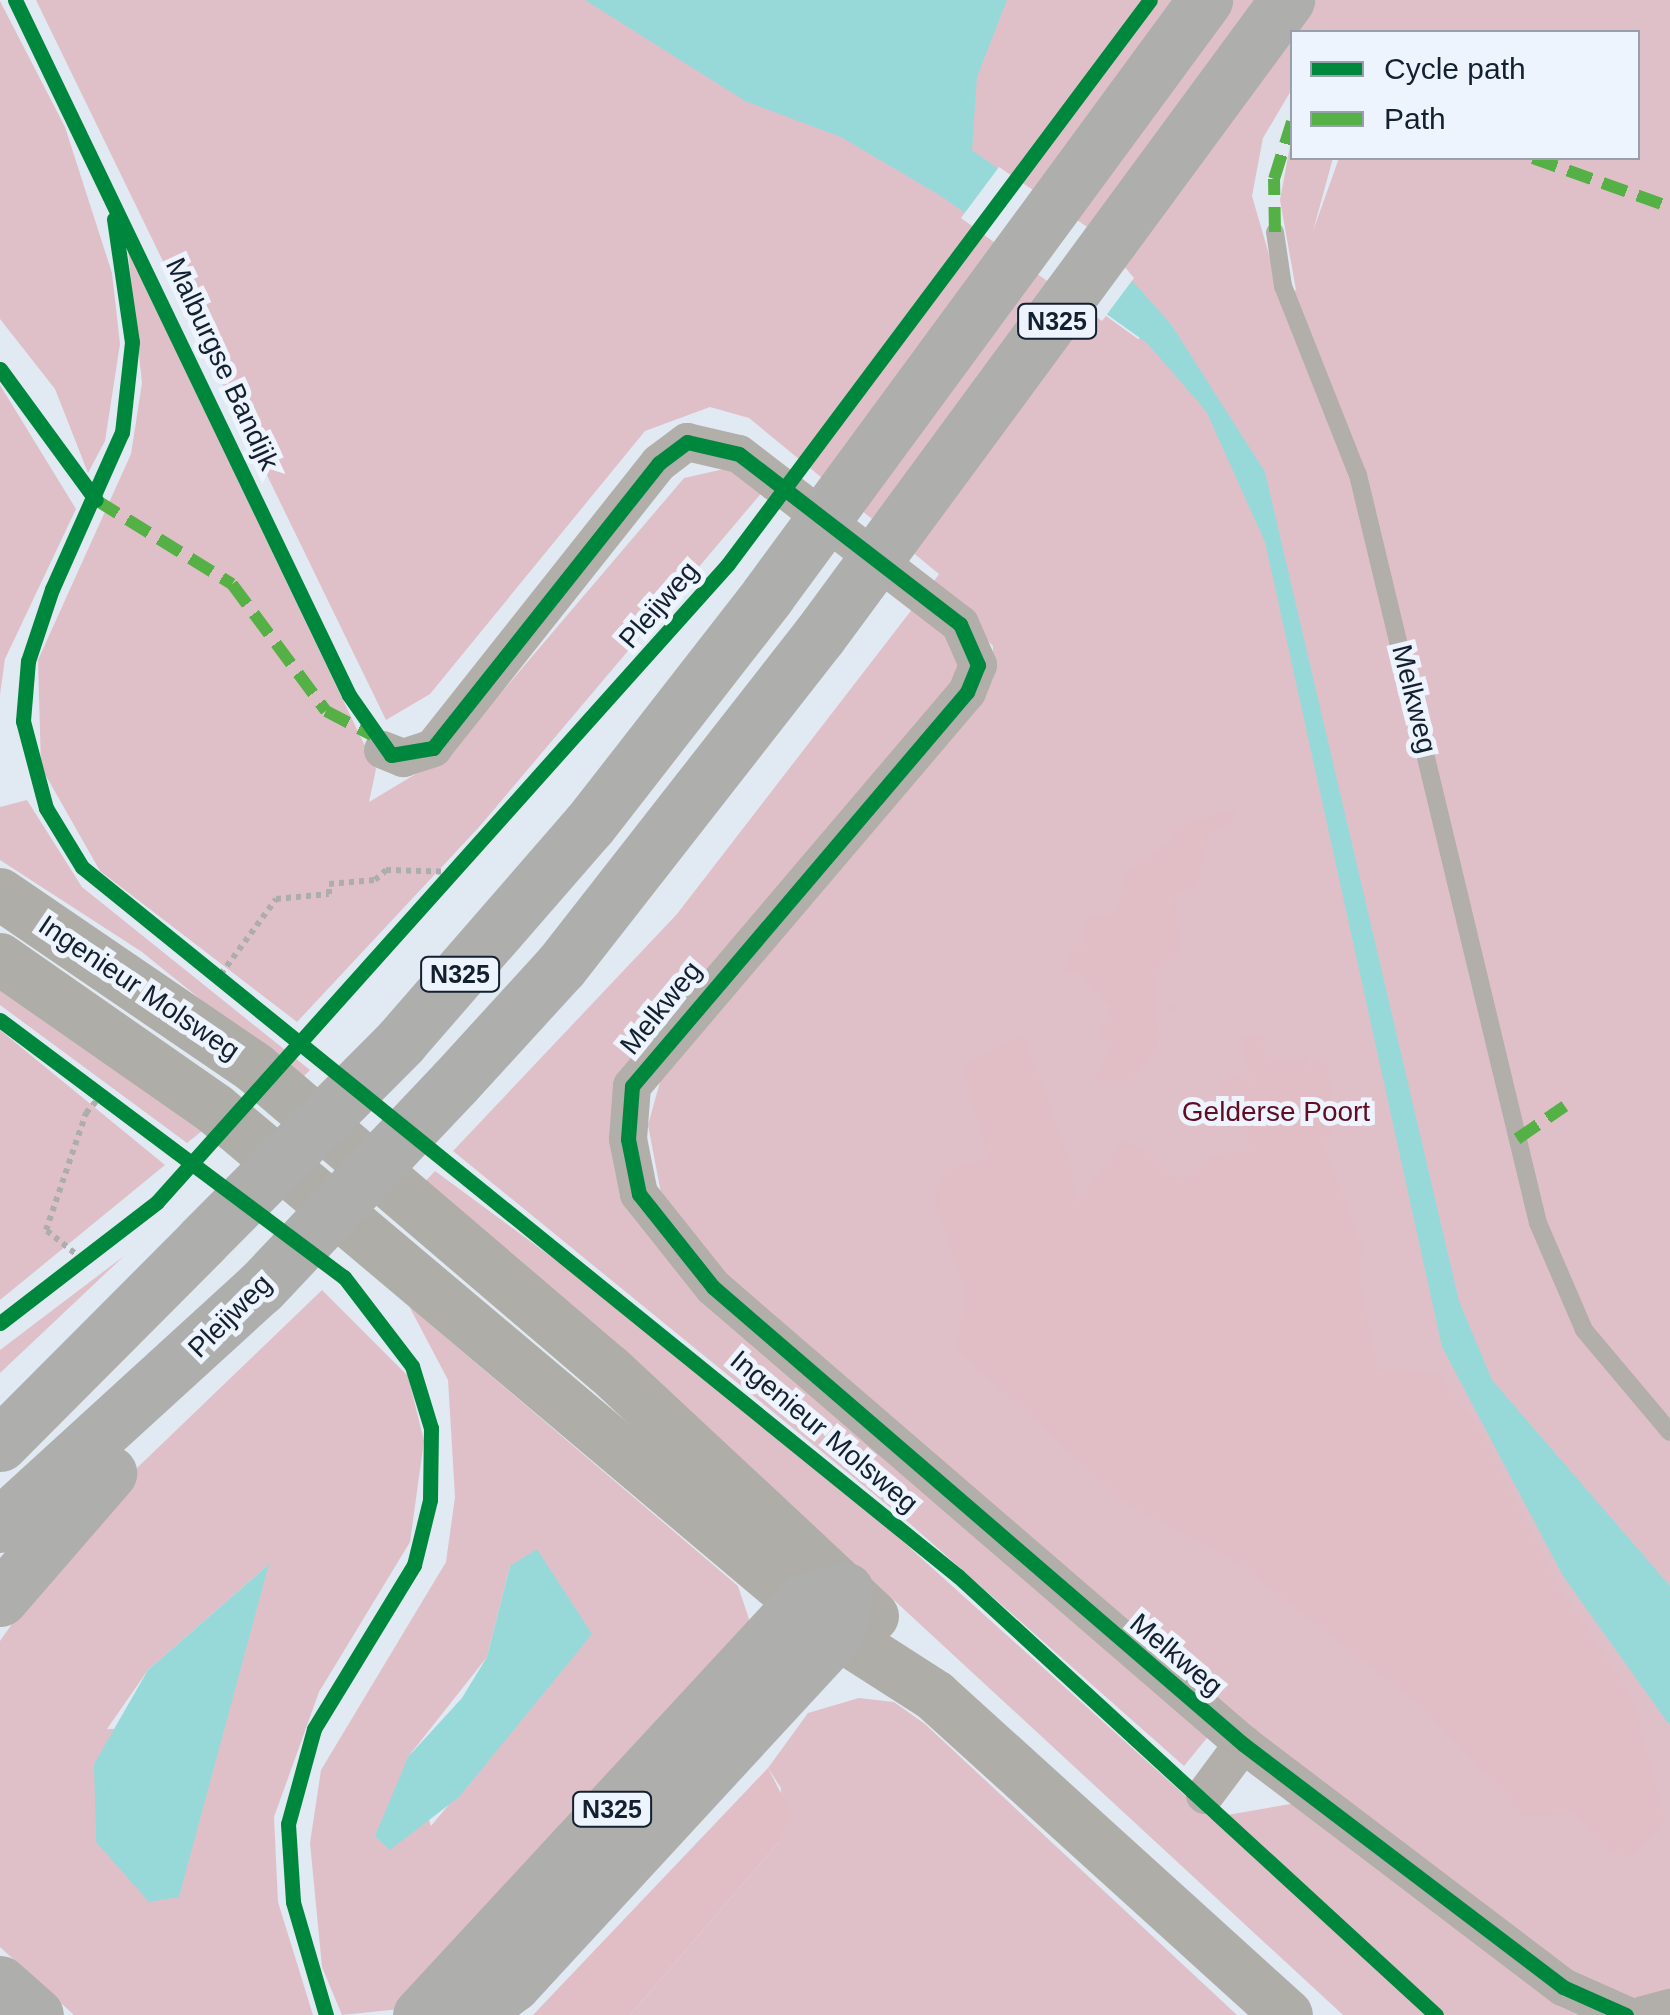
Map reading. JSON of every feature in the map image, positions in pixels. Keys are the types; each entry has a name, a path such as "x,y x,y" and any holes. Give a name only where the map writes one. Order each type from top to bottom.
{"highway":[{"name":"N325","path":"0,1444 400,1041 589,825 768,596 1205,0"},
{"name":"Pleijweg","path":"0,1525 260,1288 561,966 819,636 1287,0"},
{"name":"N325","path":"0,1599 67,1514 158,1424 194,1352"},
{"name":"N325","path":"420,2015 829,1608"},
{"name":"N325","path":"472,2015 513,1984 829,1608"},
{"path":"0,1983 36,2015"}],"main road":[{"name":"Ingenieur Molsweg","path":"0,894 255,1068 493,1267 829,1608"},
{"name":"Ingenieur Molsweg","path":"0,959 216,1109 829,1608 935,1696 1287,2015"}],"street":[{"name":"Melkweg","path":"383,750 403,758 433,748 659,463 687,442 739,454 960,624 978,665 966,692 645,1063 627,1110 631,1165 658,1228 693,1269 1243,1744 1563,1988 1626,2015"},
{"path":"1205,1795 1243,1744"},
{"path":"1643,2015 1670,2008"}],"lane":[{"name":"Melkweg","path":"1275,232 1284,286 1358,474 1538,1223 1584,1330 1670,1432"}],"path":[{"path":"438,895 470,858"},
{"path":"215,969 276,899 329,894 329,884 386,870 458,872"},
{"path":"68,1270 89,1254 46,1230 98,1086 120,1103"}],"green space":[{"name":"Gelderse Poort","path":"36,0 1670,0 1670,1995 1631,2002 1572,1982 1308,1776 715,1270 664,1209 648,1125 665,1064 993,680 993,646 932,584 939,574 749,418 710,407 645,431 430,694 386,720","holes":["1290,30 1640,30 1640,160 1338,160 1313,231 1332,160 1290,160 1290,146 1280,200 1296,290 1281,296 1252,196 1263,138 1290,92","1059,282 1150,303 1171,324 1138,339"]},
{"path":"0,1 65,127 112,273 120,344 105,441 88,473 55,389 0,319"},
{"path":"128,251 376,769 369,802 449,754 684,478 724,469 769,484 480,826 297,1022 100,871 41,767 38,660 131,454 142,383"},
{"path":"0,385 76,509 5,659 0,695"},
{"path":"920,599 963,645 961,685 636,1058 639,1218 1211,1733 1184,1766 908,1522 453,1151 677,914"},
{"path":"27,800 82,887 310,1070 300,1080 142,952 0,860 0,807"},
{"path":"1235,810 1232,823 1209,834 1194,898 1194,887 1175,895 1179,951 1157,974 1154,997 1173,1006 1193,1024 1208,1027 1225,1038 1207,1027 1192,1024 1155,998 1158,1046 1132,1081 1093,1080 1110,1048 1099,1037 1110,1007 1079,972 1064,974 1073,945 1083,946 1084,920 1118,911 1124,875 1171,841 1175,827"},
{"path":"0,978 202,1131 187,1143 0,1005"},
{"path":"0,1030 165,1165 0,1300"},
{"name":"Gelderse Poort","path":"1023,1034 1072,1167 1075,1205 1122,1142 1142,1147 1171,1177 1187,1177 1210,1156 1249,1150 1248,1133 1218,1098 1223,1080 1241,1076 1251,1087 1242,1037 1225,1038 1250,1035 1266,1039 1260,1047 1271,1059 1308,1059 1308,1067 1327,1055 1334,1124 1324,1146 1362,1245 1359,1280 1378,1369 1438,1374 1475,1421 1557,1584 1632,1697 1665,1820 1633,1856 1609,1854 1574,1814 1524,1817 1420,1705 1236,1562 1124,1502 957,1350 965,1290 934,1201 945,1170 988,1158 962,1065"},
{"path":"435,1171 648,1328 879,1520 1210,1818 1308,1801 1594,2015 1343,2015 830,1541 422,1185"},
{"path":"124,1256 0,1373 0,1350"},
{"path":"322,1290 408,1376 424,1441 410,1542 319,1692 274,1817 278,1902 313,2015 74,2015 0,1947 0,1641 87,1516","holes":["268,1565 221,1727 107,1729 148,1670"]},
{"path":"409,1306 738,1586 754,1634 410,2008 342,2015 322,1967 310,1843 321,1770 446,1562 455,1497 448,1380","holes":["510,1566 591,1634 431,1826 408,1757 487,1657"]},
{"path":"859,1698 894,1702 925,1724 1237,2015 630,2015 778,1843 781,1788 768,1768 808,1713"},
{"path":"768,1768 791,1813 778,1843 630,2015 533,2015"}],"shaded area":[{"path":"585,0 1007,0 977,77 972,150 1093,237 1171,324 1265,472 1459,1301 1492,1380 1670,1586 1670,1726 1563,1576 1442,1347 1265,542 1206,411 1147,343 941,196 841,137 745,101"},
{"path":"537,1549 592,1634 459,1797 390,1850 375,1836 408,1757 462,1698 487,1657 510,1566"},
{"path":"269,1564 179,1897 149,1902 96,1842 94,1764 148,1670"}],"pier":[{"path":"999,167 1096,233 1134,278 1102,321 961,218"}],"marked path":[{"path":"1275,232 1274,179 1290,128"},
{"path":"1539,160 1670,207"},
{"path":"96,500 232,584 326,711 372,735"},
{"path":"1517,1139 1565,1106"}],"cycle path":[{"name":"Malburgse Bandijk","path":"15,0 349,695 391,755 433,748 659,463 687,442 739,454 960,624 978,665 967,692 632,1086 628,1139 639,1194 713,1287 1243,1744 1563,1987 1626,2015"},
{"path":"0,1323 157,1202 728,564 1150,0"},
{"path":"114,219 132,342 122,432 52,589 28,661 23,721 46,808 82,867 958,1576 1436,2015"},
{"path":"0,369 96,500"},
{"path":"0,1020 344,1277 412,1366 431,1428 430,1500 414,1565 314,1729 288,1824 293,1902 326,2015"}]}
